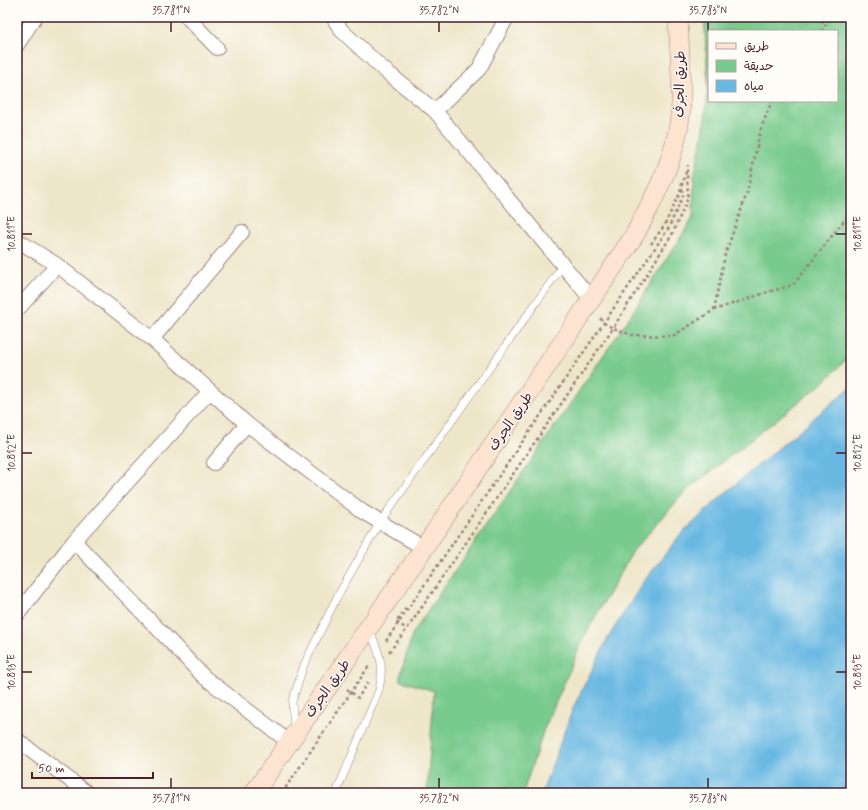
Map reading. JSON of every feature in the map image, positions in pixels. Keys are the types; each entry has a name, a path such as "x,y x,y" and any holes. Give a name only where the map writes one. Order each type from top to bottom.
{"main road":[{"name":"طريق الجرف","path":"254,793 424,548 634,236 653,200 670,161 678,126 681,103 678,17"}],"street":[{"path":"17,45 35,17"},
{"path":"187,17 216,48"},
{"path":"334,17 341,30 382,68 435,111 592,300"},
{"path":"435,111 480,69 507,17"},
{"path":"152,339 242,232"},
{"path":"17,240 57,265 152,339 247,424 363,512 424,548"},
{"path":"17,310 57,265"},
{"path":"17,615 74,541 210,391"},
{"path":"214,463 247,424"},
{"path":"74,541 204,676 292,738"},
{"path":"17,740 87,793"}],"lane":[{"path":"292,738 292,702 304,665 337,597 380,522 563,265"},
{"path":"336,793 379,690 382,675 382,662 369,627"}],"path":[{"path":"816,17 826,24"},
{"path":"821,30 832,17"},
{"path":"842,17 851,22"},
{"path":"714,310 725,255 748,193 761,128 772,102"},
{"path":"282,793 668,229 683,196 682,182 670,161"},
{"path":"592,300 600,319 613,328 632,335 673,336 714,310 768,292 794,286 851,212"}],"green space":[{"path":"704,17 851,17 851,355 823,383 685,492 633,551 585,635 543,732 523,793 427,793 434,691 399,680 413,632 625,324 693,218 694,177 704,129 708,86"}],"water":[{"path":"851,387 851,793 542,793 573,708 608,638 642,584 680,535 724,494"}]}
